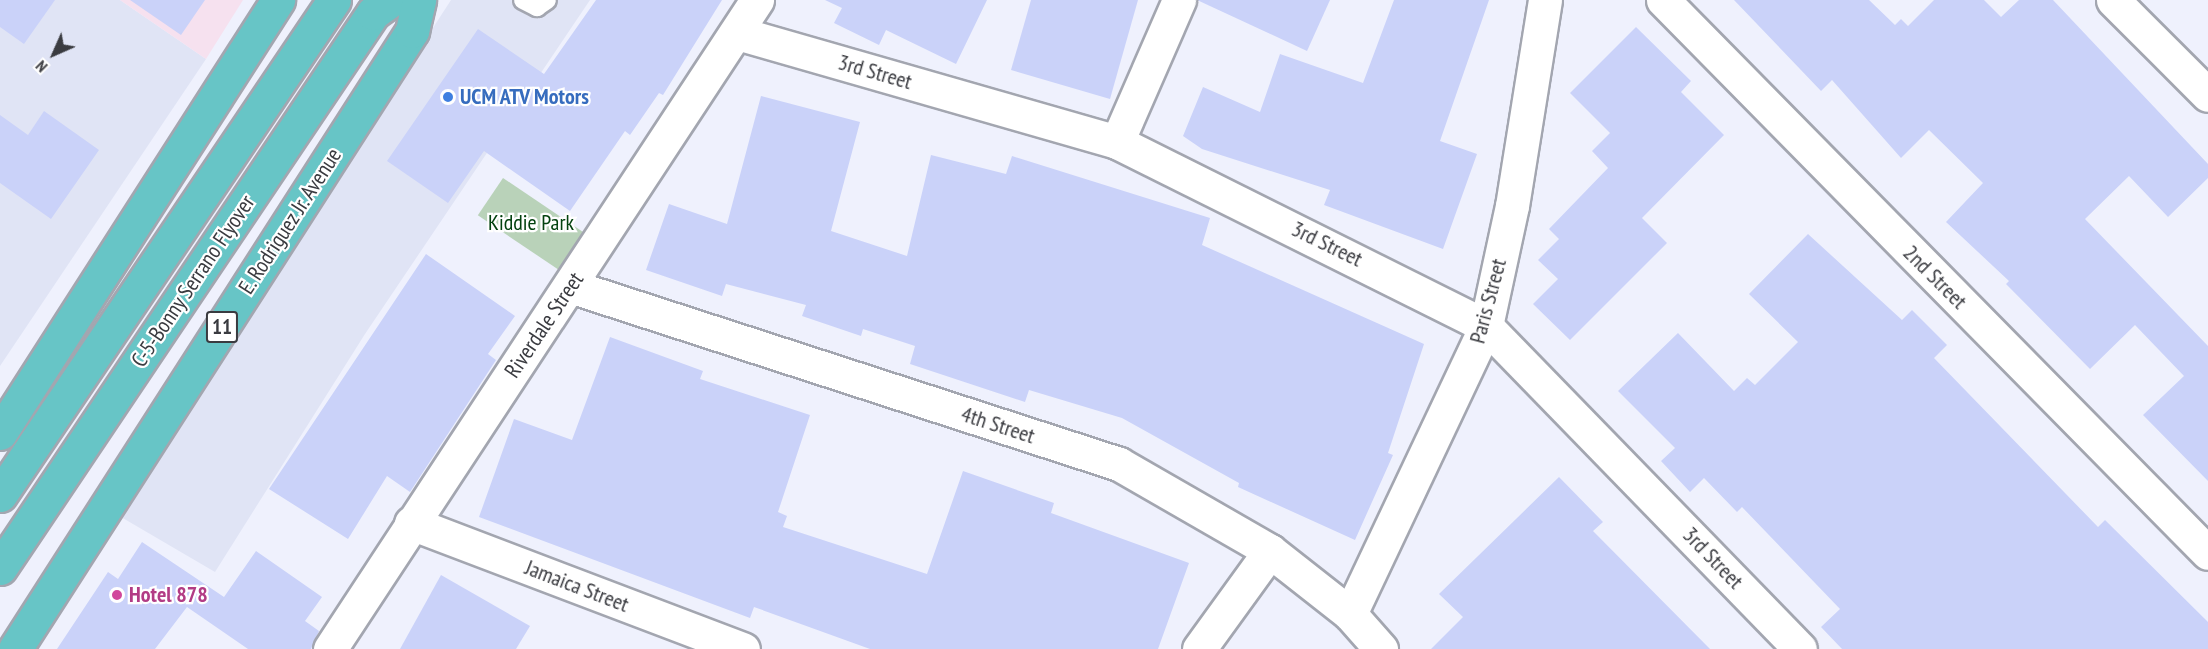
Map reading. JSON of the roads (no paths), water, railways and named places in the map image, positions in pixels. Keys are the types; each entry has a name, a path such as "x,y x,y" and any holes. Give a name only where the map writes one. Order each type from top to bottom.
{"main road":[{"path":"0,433 278,0"},
{"name":"C-5-Bonny Serrano Flyover","path":"0,495 334,0"},
{"name":"E. Rodriguez Jr. Avenue","path":"15,649 412,31 418,0"},
{"name":"C-5-Bonny Serrano Flyover","path":"0,568 382,7"}],"street":[{"name":"Riverdale Street","path":"330,649 757,0"},
{"path":"1117,142 1179,0"},
{"name":"Paris Street","path":"1350,614 1486,326 1512,206 1545,0"},
{"name":"2nd Street","path":"1663,0 2208,554"},
{"path":"2113,0 2208,95"},
{"name":"3rd Street","path":"737,33 1117,142 1486,326 1800,649"},
{"name":"4th Street","path":"570,286 1119,464 1270,551 1350,614 1381,649"},
{"name":"Jamaica Street","path":"411,523 691,641 743,649"},
{"path":"1198,649 1270,551"}],"lane":[{"path":"523,0 537,7 547,0"}],"place":[{"name":"UCM ATV Motors","path":"448,97"},
{"name":"Hotel 878","path":"117,595"}],"park label":[{"name":"Kiddie Park","path":"531,223"}]}
